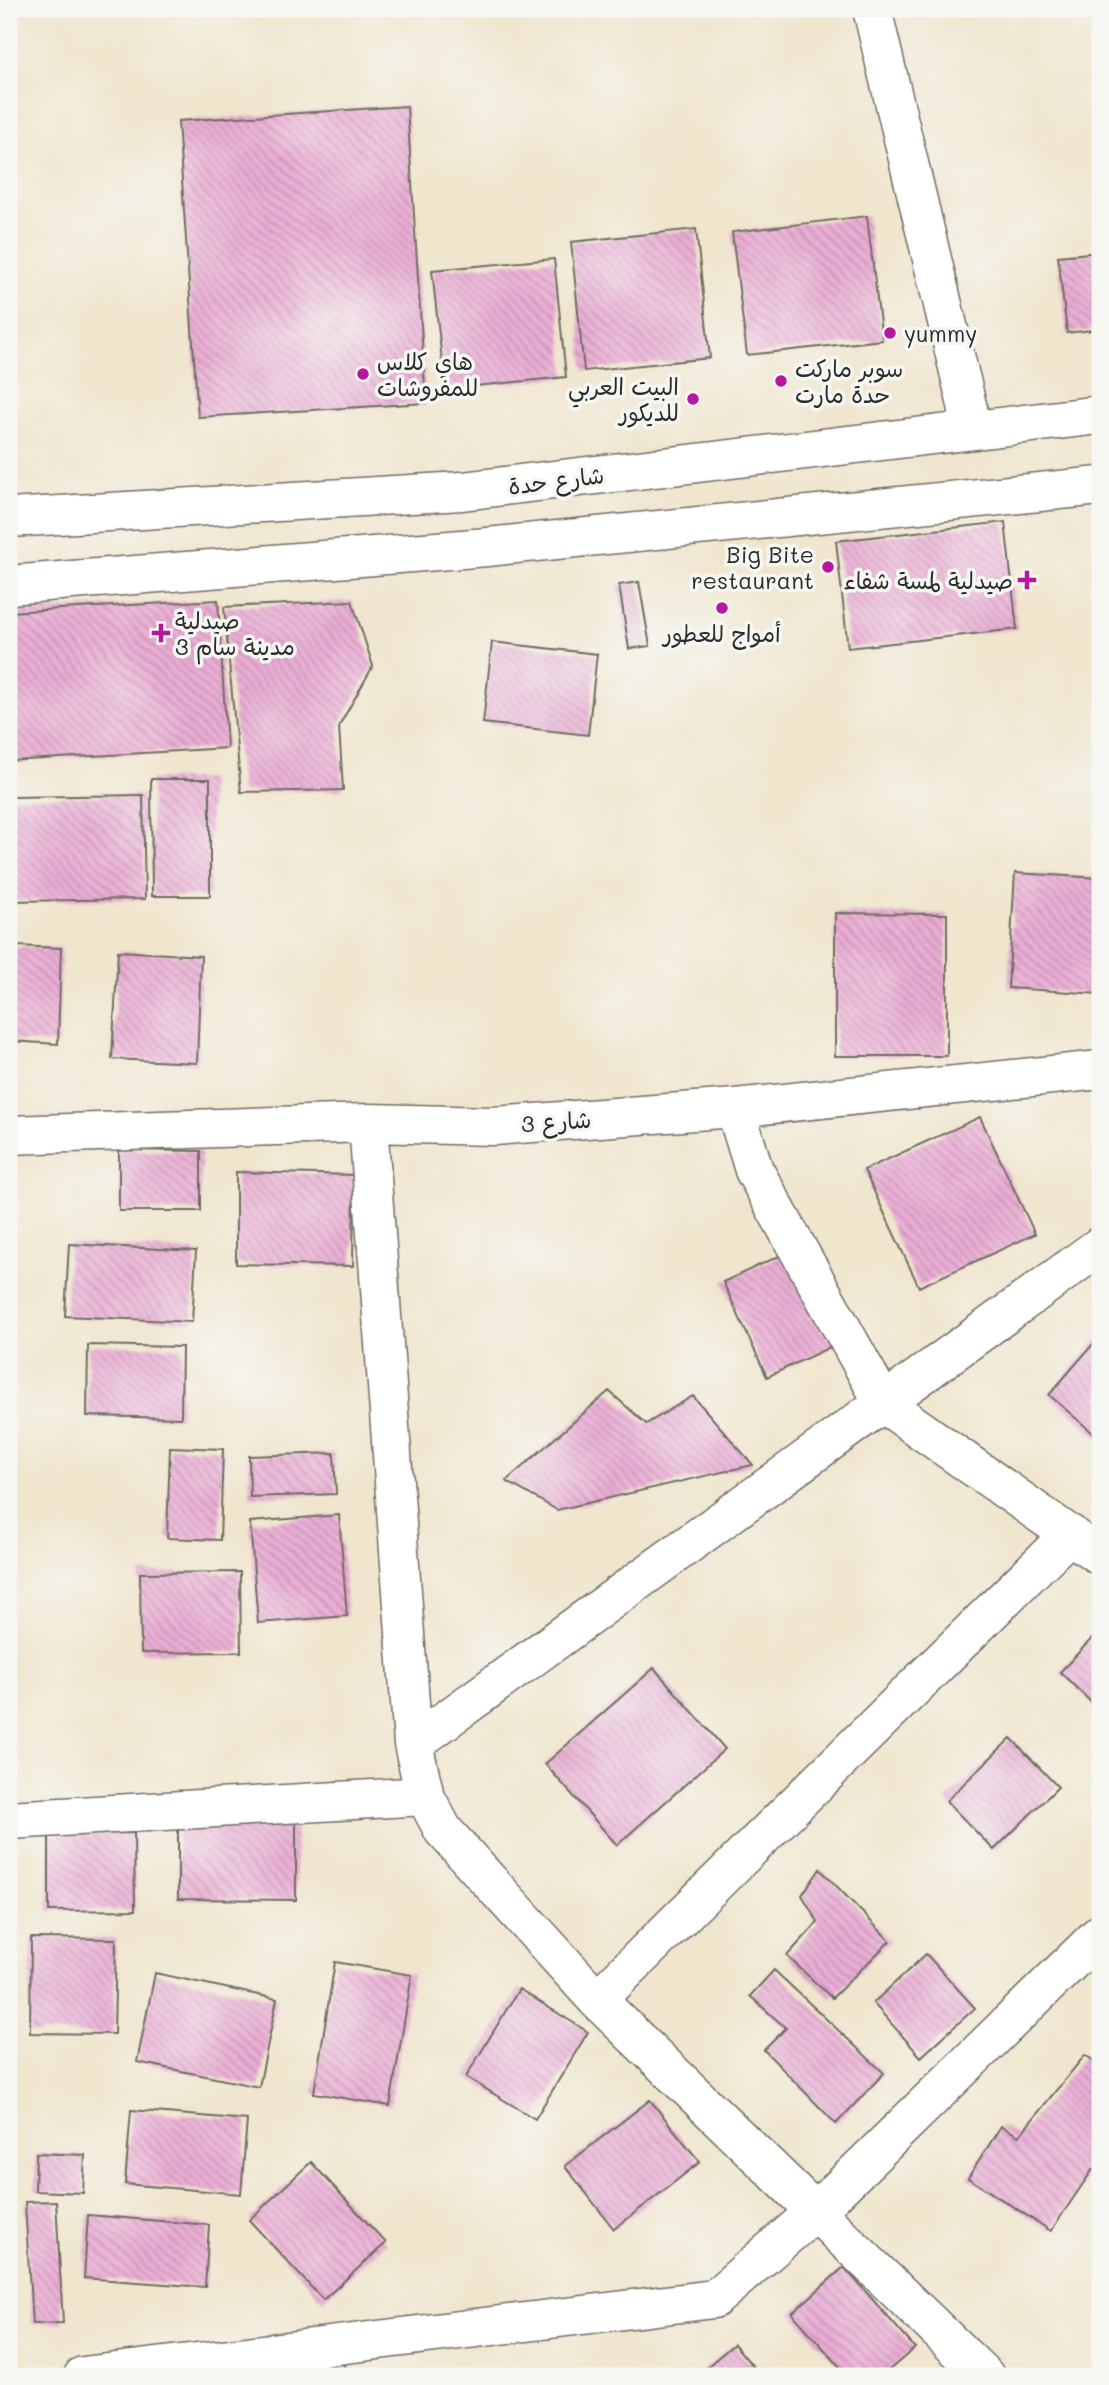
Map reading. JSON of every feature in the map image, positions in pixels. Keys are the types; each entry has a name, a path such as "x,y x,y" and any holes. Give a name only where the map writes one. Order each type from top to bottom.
{"street":[{"path":"879,14 973,430"},
{"name":"شارع حدة","path":"9,518 462,491 1100,415"},
{"path":"9,584 487,547 1100,486"},
{"name":"شارع 3","path":"9,1135 368,1123 494,1126 734,1108 1100,1070"},
{"path":"734,1108 754,1170 884,1404 1100,1556"},
{"path":"368,1123 413,1744 425,1796 443,1830 597,2000 985,2376"},
{"path":"413,1744 1100,1247"},
{"path":"597,2000 1070,1534"},
{"path":"9,1820 425,1796"},
{"path":"83,2376 132,2373 714,2299 815,2212 1100,1934"}],"building":[{"path":"407,106 426,403 198,417 178,121"},
{"path":"867,216 882,340 747,355 732,232"},
{"path":"696,229 710,358 584,371 571,242"},
{"path":"1100,252 1100,329 1067,333 1058,256"},
{"path":"554,259 566,377 445,389 432,270"},
{"path":"1005,522 1017,629 848,648 836,541"},
{"path":"639,582 650,646 629,649 619,585"},
{"path":"218,600 227,748 9,761 9,612"},
{"path":"352,601 373,666 339,726 343,790 241,792 224,607"},
{"path":"492,642 597,654 588,735 483,723"},
{"path":"151,779 210,779 210,896 152,896"},
{"path":"143,795 145,899 9,901 9,797"},
{"path":"1015,873 1100,878 1100,994 1008,988"},
{"path":"835,913 947,914 947,1056 835,1056"},
{"path":"15,946 61,948 58,1044 11,1041"},
{"path":"118,951 201,956 197,1063 112,1059"},
{"path":"980,1117 1035,1234 919,1287 864,1170"},
{"path":"119,1150 201,1151 201,1211 119,1211"},
{"path":"236,1172 354,1175 353,1266 236,1264"},
{"path":"69,1244 196,1251 192,1322 65,1316"},
{"path":"801,1246 845,1340 767,1377 723,1282"},
{"path":"1100,1336 1100,1439 1049,1395"},
{"path":"88,1345 182,1347 181,1418 87,1416"},
{"path":"609,1391 646,1424 693,1396 753,1465 557,1510 506,1481"},
{"path":"170,1447 223,1449 220,1540 167,1538"},
{"path":"334,1453 336,1494 250,1497 249,1456"},
{"path":"339,1515 347,1616 258,1623 250,1522"},
{"path":"240,1572 241,1652 141,1653 140,1573"},
{"path":"1100,1630 1100,1711 1060,1672"},
{"path":"654,1668 725,1749 617,1845 545,1764"},
{"path":"1011,1738 1058,1787 994,1850 946,1801"},
{"path":"178,1819 296,1820 296,1900 178,1899"},
{"path":"134,1833 135,1910 49,1911 49,1834"},
{"path":"820,1869 890,1941 832,1998 787,1956 818,1922 802,1895"},
{"path":"31,1938 116,1939 114,2034 30,2033"},
{"path":"926,1954 975,2008 921,2057 873,2003"},
{"path":"335,1962 412,1975 390,2106 314,2093"},
{"path":"774,1970 884,2073 836,2124 764,2050 786,2028 750,1996"},
{"path":"155,1973 277,1999 259,2087 137,2062"},
{"path":"519,1989 588,2032 535,2119 466,2077"},
{"path":"1085,2055 1100,2065 1100,2171 1093,2169 1051,2231 968,2178 1001,2126 1019,2136"},
{"path":"650,2100 700,2162 614,2229 565,2166"},
{"path":"131,2110 247,2120 241,2194 125,2184"},
{"path":"36,2153 85,2155 83,2193 35,2191"},
{"path":"311,2162 386,2243 323,2300 249,2220"},
{"path":"56,2201 63,2323 32,2324 25,2202"},
{"path":"88,2215 209,2225 205,2287 84,2278"},
{"path":"844,2267 915,2348 882,2376 848,2376 792,2313"},
{"path":"734,2344 761,2376 696,2376"},
{"path":"340,2362 356,2376 324,2376"}],"place":[{"name":"yummy","path":"890,333"},
{"name":"هاي كلاس للمفروشات","path":"363,374"},
{"name":"سوبر ماركت حدة مارت","path":"781,381"},
{"name":"البيت العربي للديكور","path":"693,399"},
{"name":"Big Bite restaurant","path":"828,567"},
{"name":"صيدلية لمسة شفاء","path":"1027,580"},
{"name":"أمواج للعطور","path":"722,608"},
{"name":"صيدلية مدينة سام 3","path":"161,633"}]}
